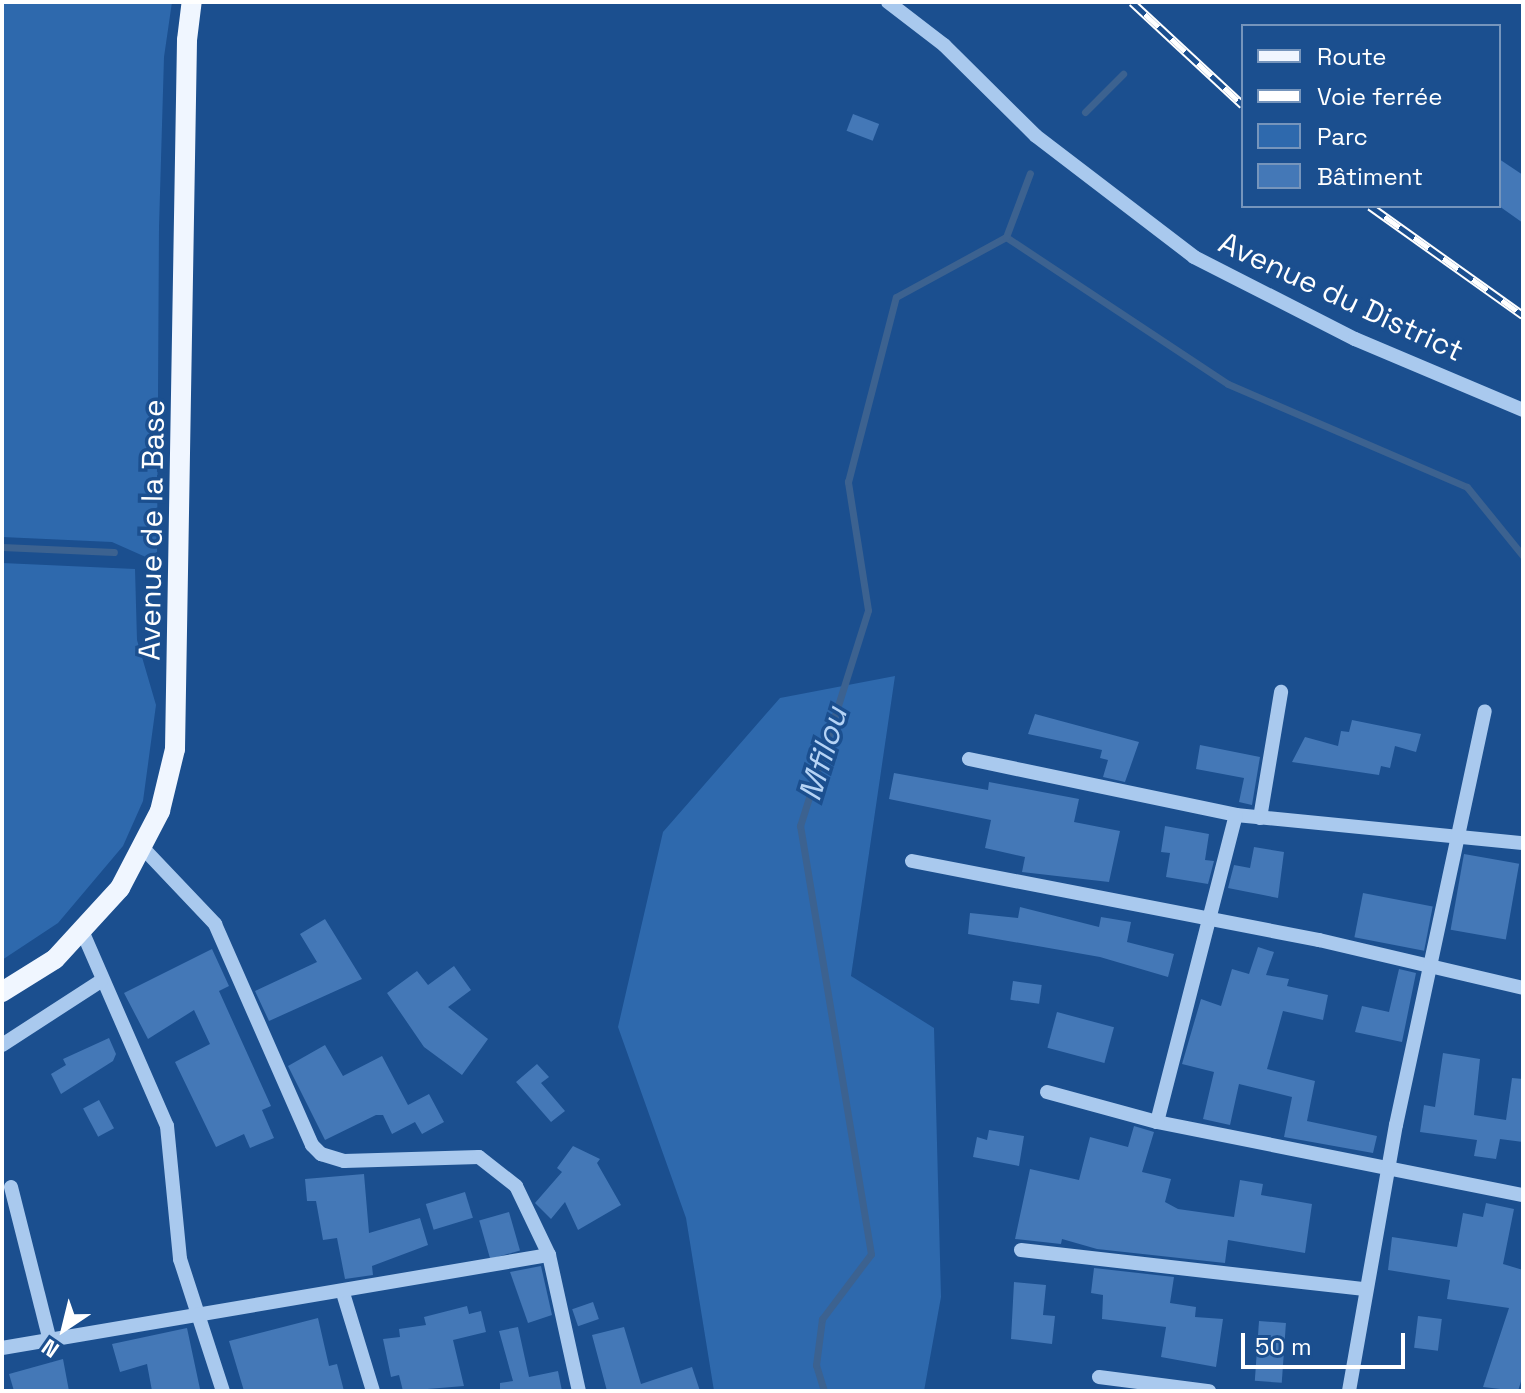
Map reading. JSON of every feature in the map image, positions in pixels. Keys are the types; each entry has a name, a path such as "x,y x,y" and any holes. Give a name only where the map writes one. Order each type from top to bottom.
{"main road":[{"name":"Avenue de la Base","path":"2,992 55,959 83,933 120,888 160,811 179,720 187,40 192,2"}],"street":[{"name":"Avenue du District","path":"888,2 944,45 1036,136 1194,257 1355,339 1523,410"},
{"path":"1260,818 1281,692"},
{"path":"1349,1391 1388,1166 1462,836 1485,711"},
{"path":"969,759 1236,815 1523,843"},
{"path":"1157,1122 1236,815"},
{"path":"143,848 215,924 312,1145 329,1159 344,1161 479,1157 516,1186 549,1255 579,1391"},
{"path":"912,861 1210,918 1432,965 1523,988"},
{"path":"83,933 101,981 167,1126 180,1259 197,1319 223,1391"},
{"path":"2,1045 101,981"},
{"path":"1047,1092 1157,1122 1523,1195"},
{"path":"11,1187 50,1341"},
{"path":"1021,1250 1365,1289"},
{"path":"2,1348 197,1319 549,1255"},
{"path":"343,1293 373,1391"},
{"path":"1099,1377 1209,1391"}],"green space":[{"path":"2,2 172,2 164,57 159,227 157,562 112,542 2,537"},
{"path":"2,563 135,569 137,640 156,705 143,801 123,846 58,923 2,960"},
{"path":"895,676 851,976 934,1028 941,1297 924,1391 714,1391 686,1218 618,1027 663,832 780,698"}],"building":[{"path":"853,114 879,124 873,141 847,131"},
{"path":"1501,160 1523,175 1523,223 1501,207"},
{"path":"1035,714 1139,742 1125,782 1103,777 1108,760 1100,758 1102,750 1028,734"},
{"path":"1352,720 1421,734 1416,752 1395,746 1390,768 1381,766 1379,775 1292,762 1305,737 1338,746 1341,731 1349,732"},
{"path":"1200,745 1260,757 1252,805 1239,802 1244,778 1196,769"},
{"path":"894,773 988,790 989,782 1079,799 1074,822 1120,831 1109,882 1022,872 1025,857 985,848 991,820 889,799"},
{"path":"1165,826 1209,834 1205,860 1214,861 1208,884 1166,877 1170,853 1161,852"},
{"path":"1254,847 1284,852 1278,898 1228,888 1234,865 1250,868"},
{"path":"1464,854 1519,864 1506,940 1451,930"},
{"path":"1363,893 1433,907 1424,951 1354,937"},
{"path":"1020,907 1099,927 1101,917 1131,922 1127,942 1174,954 1168,977 1100,957 968,934 970,913 1018,918"},
{"path":"325,919 362,979 269,1021 255,991 317,962 300,934"},
{"path":"1258,947 1274,952 1266,975 1289,979 1287,986 1328,995 1323,1020 1283,1011 1267,1069 1315,1081 1307,1121 1377,1136 1373,1153 1284,1137 1292,1097 1239,1084 1230,1125 1203,1119 1214,1072 1182,1064 1201,999 1221,1006 1232,969 1249,974"},
{"path":"212,949 229,986 219,991 271,1106 262,1110 274,1138 250,1148 244,1134 216,1147 175,1062 210,1044 194,1010 148,1039 124,993"},
{"path":"454,966 471,990 448,1007 488,1039 462,1075 424,1047 387,993 417,971 428,985"},
{"path":"1399,969 1416,973 1402,1042 1355,1032 1362,1006 1389,1012"},
{"path":"1013,981 1042,985 1039,1004 1010,1000"},
{"path":"1057,1012 1114,1027 1104,1063 1047,1048"},
{"path":"109,1038 116,1054 113,1061 61,1094 51,1074 66,1065 63,1059"},
{"path":"325,1045 343,1076 382,1056 408,1105 429,1094 444,1122 422,1134 415,1122 392,1134 383,1115 376,1115 325,1140 288,1066"},
{"path":"1443,1053 1480,1059 1474,1115 1506,1120 1512,1078 1523,1079 1523,1142 1500,1139 1496,1159 1474,1156 1477,1140 1420,1132 1424,1105 1435,1107"},
{"path":"537,1064 549,1077 541,1083 565,1111 551,1122 516,1082"},
{"path":"99,1100 114,1128 98,1137 83,1108"},
{"path":"1134,1126 1154,1132 1142,1172 1171,1179 1165,1202 1178,1209 1234,1217 1240,1180 1263,1184 1261,1195 1312,1204 1305,1253 1228,1240 1225,1263 1097,1249 1062,1239 1061,1244 1015,1239 1030,1169 1079,1180 1090,1137 1128,1147"},
{"path":"989,1130 1024,1136 1019,1166 973,1157 977,1137 987,1140"},
{"path":"573,1146 600,1159 597,1163 621,1205 578,1230 565,1202 551,1219 535,1203 562,1172 557,1168"},
{"path":"364,1174 369,1233 420,1218 428,1245 372,1266 373,1275 345,1279 337,1238 323,1240 316,1201 307,1201 305,1179"},
{"path":"465,1192 473,1218 434,1230 426,1204"},
{"path":"1486,1203 1514,1209 1503,1264 1523,1270 1523,1375 1518,1391 1483,1387 1509,1308 1447,1299 1450,1280 1388,1270 1392,1237 1457,1247 1463,1213 1483,1217"},
{"path":"509,1212 520,1250 490,1259 479,1221"},
{"path":"541,1266 552,1315 528,1323 510,1272"},
{"path":"1094,1268 1174,1277 1170,1303 1196,1307 1195,1317 1223,1319 1216,1367 1161,1357 1166,1327 1102,1319 1103,1295 1091,1293"},
{"path":"1014,1282 1046,1285 1043,1315 1055,1316 1052,1344 1011,1339"},
{"path":"593,1302 599,1319 578,1326 572,1309"},
{"path":"467,1306 469,1314 481,1311 486,1332 453,1340 464,1386 403,1391 399,1375 391,1377 383,1339 400,1337 399,1329 426,1325 424,1317"},
{"path":"1418,1316 1442,1319 1438,1351 1414,1348"},
{"path":"318,1318 329,1366 337,1364 344,1391 244,1391 229,1341"},
{"path":"1259,1321 1286,1323 1282,1383 1255,1381"},
{"path":"518,1327 529,1377 558,1371 562,1391 500,1391 500,1383 513,1381 499,1331"},
{"path":"624,1327 641,1384 692,1367 700,1391 607,1391 592,1335"},
{"path":"187,1328 200,1389 152,1391 147,1364 120,1372 112,1344"},
{"path":"63,1359 69,1391 14,1391 9,1374"}],"waterway":[{"name":"Mfilou","path":"1085,112 1123,74"},
{"name":"Mfilou","path":"824,1391 816,1365 822,1319 871,1254 800,826 868,610 848,482 896,297 1006,237 1030,173"},
{"path":"1006,237 1228,384 1467,487 1523,556"},
{"path":"2,547 114,552"}],"railway":[{"path":"1132,2 1241,103"},
{"path":"1373,208 1523,315"}]}
